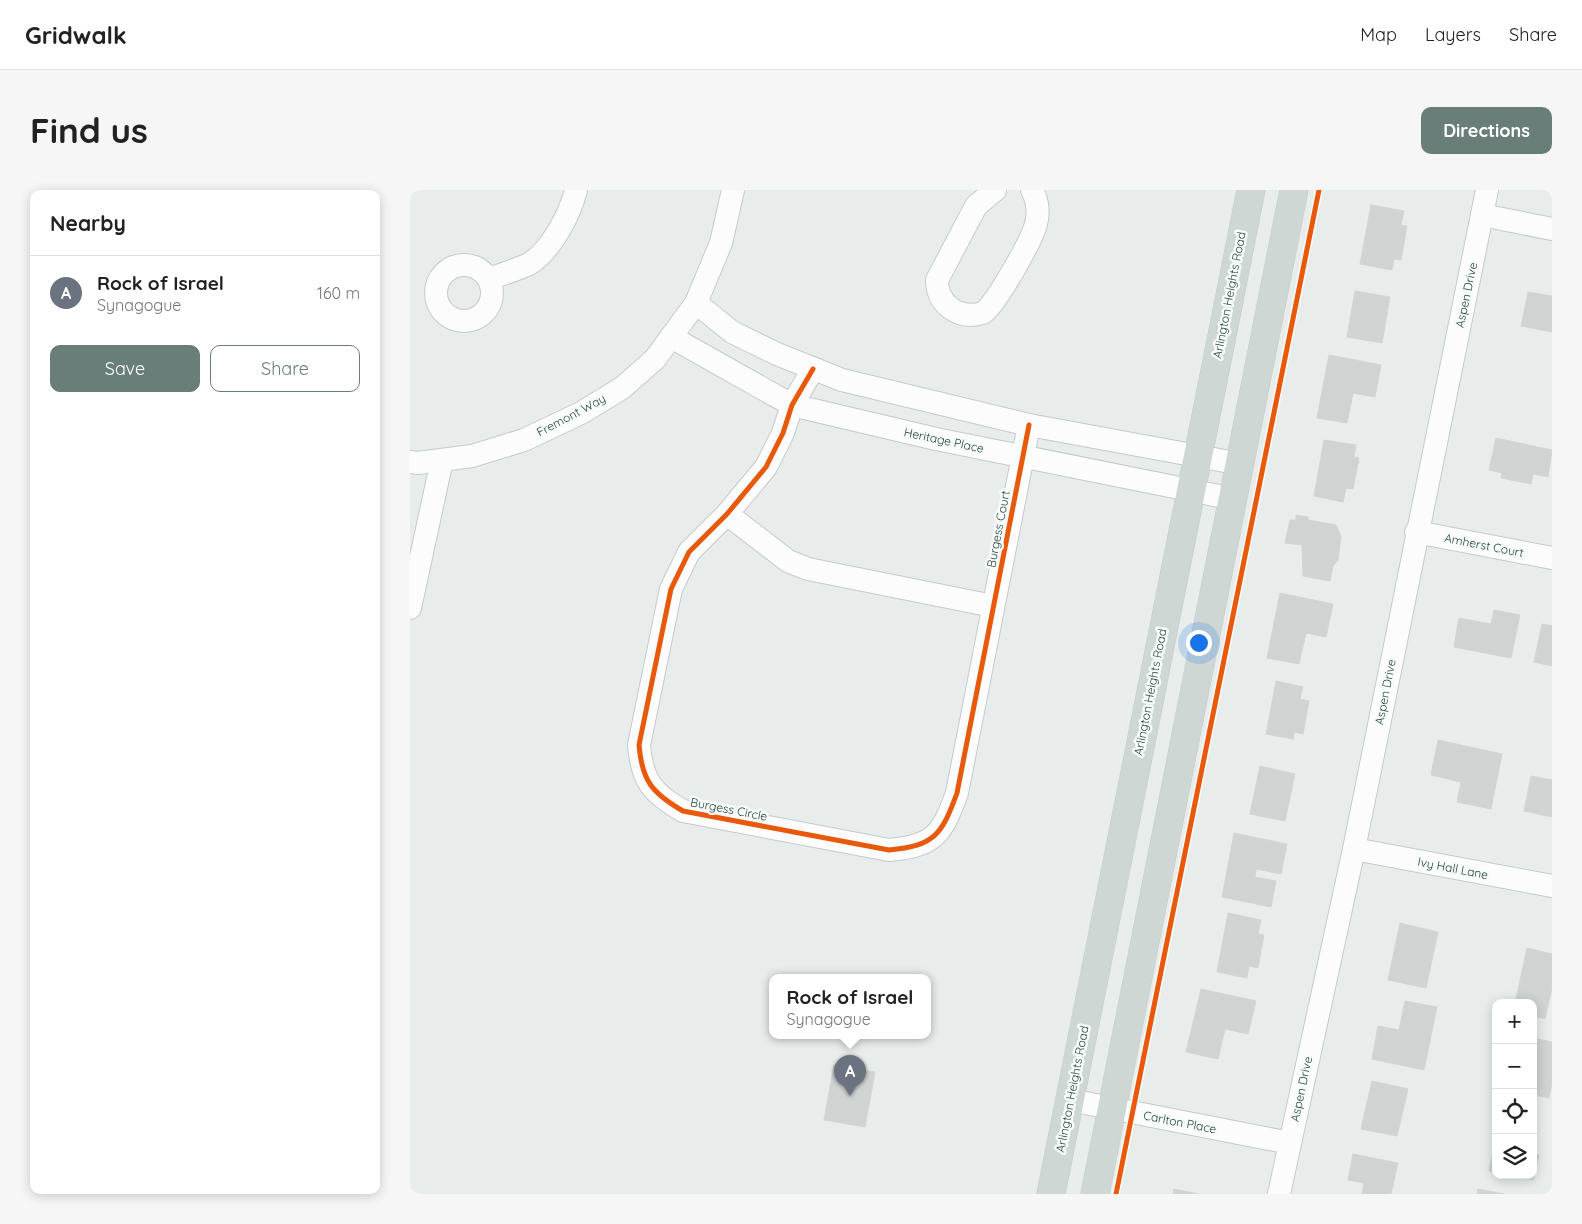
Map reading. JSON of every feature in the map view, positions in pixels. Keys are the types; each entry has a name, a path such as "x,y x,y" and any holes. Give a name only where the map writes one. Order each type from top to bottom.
{"main road":[{"name":"Arlington Heights Road","path":"1051,1194 1250,190"},
{"path":"1095,1194 1294,190"}],"street":[{"path":"489,280 530,263 553,240 572,206 576,190"},
{"name":"Fremont Way","path":"410,462 472,456 524,440 581,413 622,388 655,359 696,303 721,243 734,190"},
{"path":"995,190 976,206 937,280 941,298 953,311 961,314 983,313 994,302 1034,230 1038,205 1032,190"},
{"name":"Aspen Drive","path":"1279,1194 1354,849 1416,532 1487,190"},
{"path":"1482,215 1552,228"},
{"path":"696,303 732,332 777,354 842,380 1029,425 1241,464"},
{"name":"Heritage Place","path":"671,337 792,405 936,439 1234,499"},
{"name":"Burgess Circle","path":"813,369 792,405 783,433 766,467 728,514 689,552 671,589 639,745 641,767 650,786 664,800 683,811 890,850 913,848 931,839 946,823 957,793 993,606"},
{"name":"Burgess Court","path":"993,606 1029,425"},
{"path":"410,608 442,460"},
{"path":"728,514 788,561 808,569 993,606"},
{"name":"Amherst Court","path":"1416,532 1552,558"},
{"name":"Ivy Hall Lane","path":"1354,849 1552,886"},
{"name":"Carlton Place","path":"1070,1100 1290,1143"}],"building":[{"path":"1371,205 1404,211 1401,225 1407,226 1401,260 1394,259 1392,270 1360,264"},
{"path":"1355,291 1390,297 1382,343 1347,337"},
{"path":"1528,292 1552,296 1552,332 1521,326"},
{"path":"1329,355 1381,365 1375,397 1353,393 1347,423 1317,418"},
{"path":"1496,438 1552,450 1548,477 1533,474 1531,484 1501,478 1502,473 1489,470"},
{"path":"1324,440 1356,445 1354,457 1359,458 1353,489 1346,488 1343,502 1314,496"},
{"path":"1296,515 1308,517 1308,520 1336,525 1341,536 1338,560 1333,566 1330,581 1303,576 1302,545 1285,543 1290,520 1296,520"},
{"path":"1280,593 1333,604 1326,637 1306,633 1299,664 1267,658"},
{"path":"1494,610 1520,615 1511,658 1454,647 1459,618 1491,624"},
{"path":"1542,624 1552,626 1552,666 1534,662"},
{"path":"1276,681 1303,687 1300,699 1309,701 1303,734 1294,732 1293,739 1266,734"},
{"path":"1438,740 1502,754 1491,809 1457,802 1461,782 1431,775"},
{"path":"1260,766 1295,774 1285,821 1250,814"},
{"path":"1531,776 1552,780 1552,817 1524,811"},
{"path":"1234,833 1287,844 1281,874 1256,869 1255,877 1276,881 1271,907 1222,897"},
{"path":"1228,913 1261,920 1258,934 1264,935 1258,968 1249,966 1247,978 1217,972"},
{"path":"1400,923 1438,932 1426,988 1388,980"},
{"path":"1527,948 1552,954 1552,988 1545,1019 1537,1017 1537,999 1516,999"},
{"path":"1201,989 1256,1001 1248,1034 1225,1029 1218,1059 1186,1052"},
{"path":"1405,1001 1437,1007 1424,1070 1372,1059 1378,1026 1399,1030"},
{"path":"1537,1039 1552,1042 1552,1083 1549,1098 1537,1096"},
{"path":"834,1065 875,1072 865,1127 824,1120"},
{"path":"1372,1081 1408,1089 1397,1136 1361,1129"},
{"path":"1353,1154 1398,1163 1391,1194 1362,1194 1364,1183 1348,1180"},
{"path":"1492,1156 1492,1171 1489,1171"},
{"path":"1174,1189 1199,1194 1173,1194"},
{"path":"1478,1189 1504,1194 1477,1194"}],"cycle path":[{"path":"1116,1194 1319,190"},
{"path":"813,369 792,405 783,433 766,467 727,514 689,552 671,589 639,745 643,768 650,785 663,798 683,811 889,850 917,845 935,835 947,819 957,793 1029,425"}],"place":[{"name":"Rock of Israel","path":"850,1096"}]}
